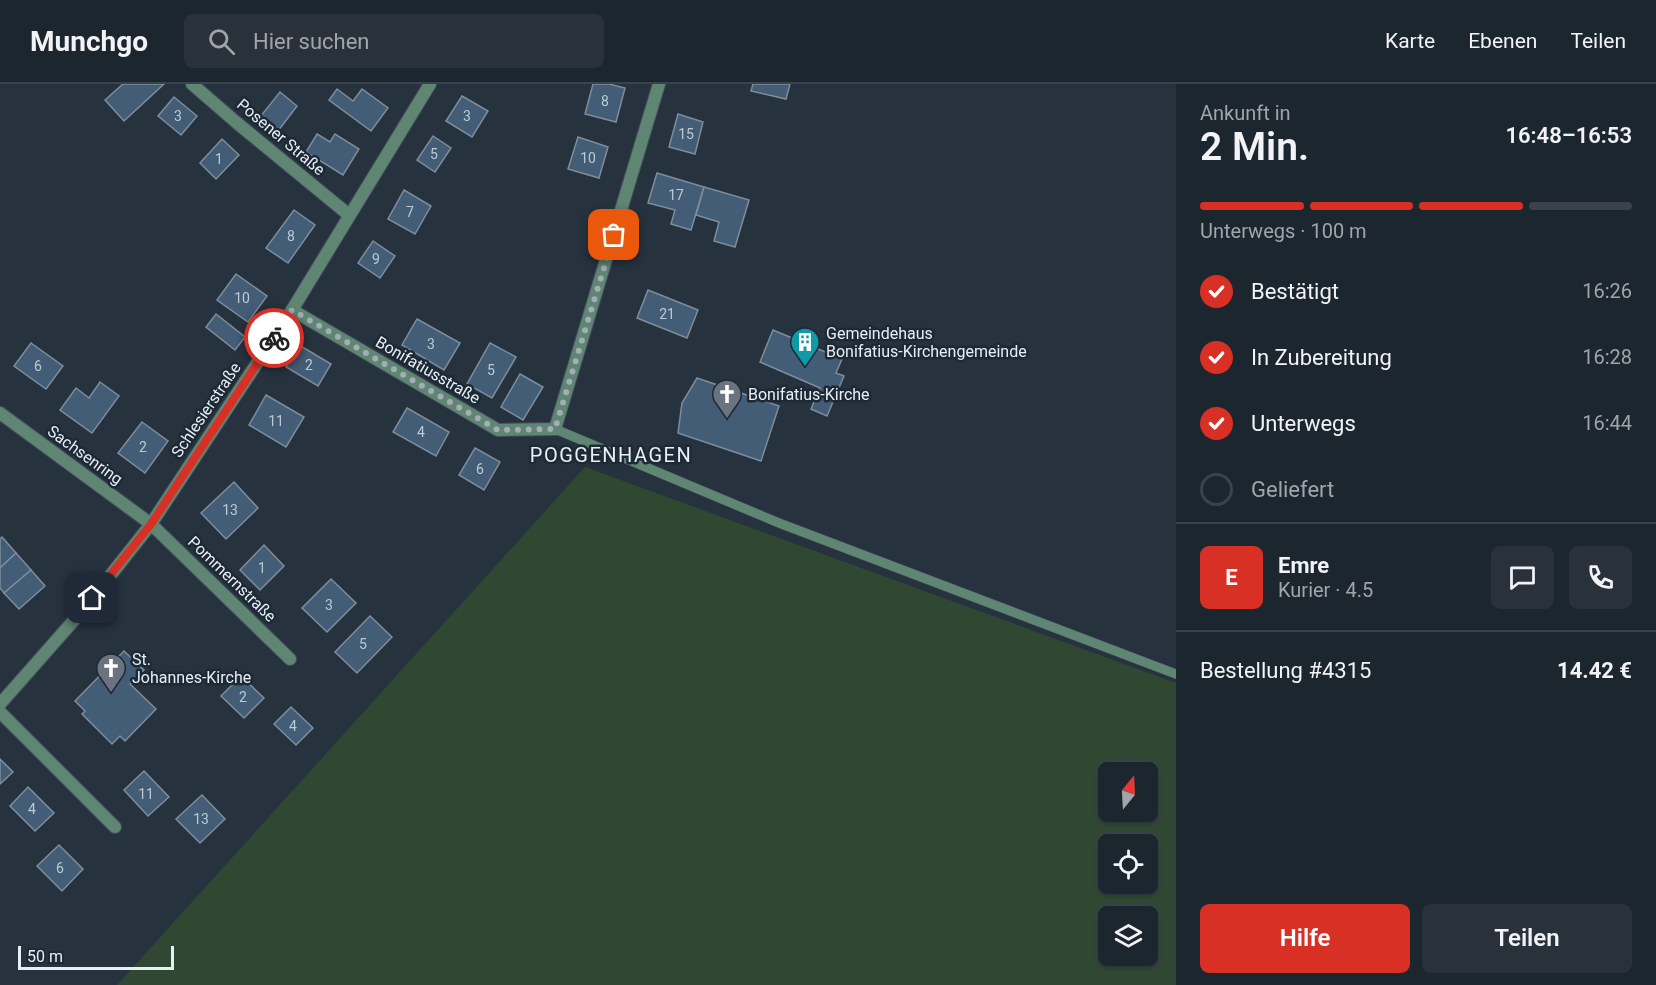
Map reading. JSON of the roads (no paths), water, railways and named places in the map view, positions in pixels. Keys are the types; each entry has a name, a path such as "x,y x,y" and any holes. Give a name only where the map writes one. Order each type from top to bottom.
{"street":[{"name":"Posener Straße","path":"192,84 349,215"},
{"name":"Schlesierstraße","path":"0,704 83,610 151,524 292,310 430,84"},
{"path":"555,429 659,84"},
{"name":"Bonifatiusstraße","path":"292,310 498,430 555,429"},
{"name":"Sachsenring","path":"0,413 151,524"},
{"name":"Pommernstraße","path":"151,524 290,658"},
{"path":"0,712 115,827"}],"lane":[{"path":"555,429 779,523 1176,674"}],"place":[{"name":"Gemeindehaus Bonifatius-Kirchengemeinde","path":"805,368"},
{"name":"Bonifatius-Kirche","path":"727,420"},
{"name":"St. Johannes-Kirche","path":"111,694"}],"district":[{"name":"POGGENHAGEN","path":"611,455"}]}
